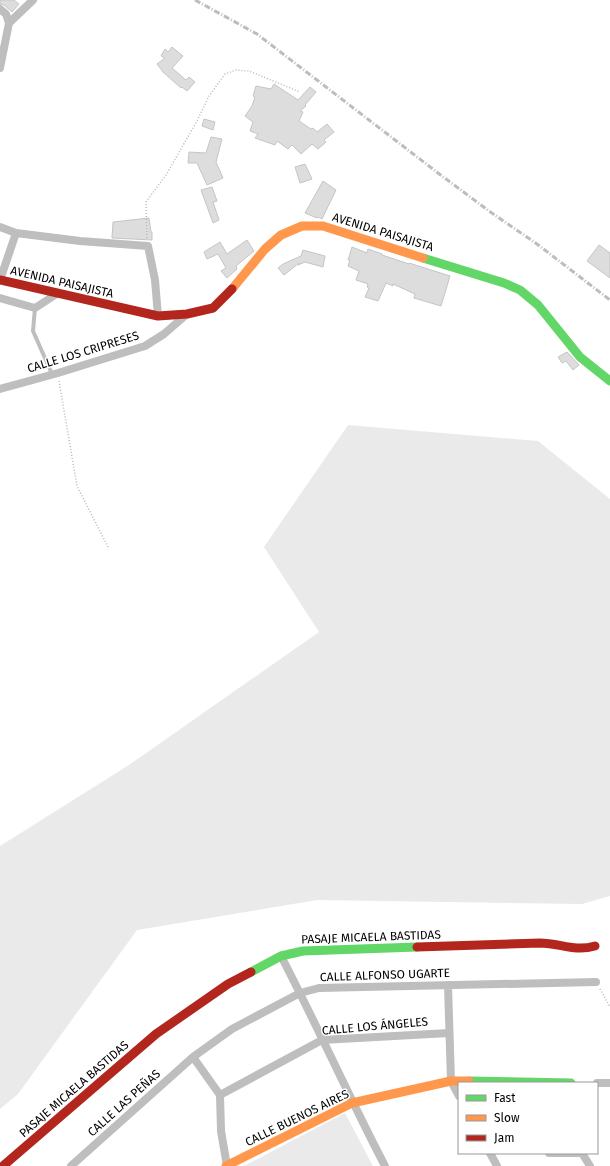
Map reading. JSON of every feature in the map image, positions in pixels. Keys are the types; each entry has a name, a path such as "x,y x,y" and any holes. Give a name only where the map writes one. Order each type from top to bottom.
{"street":[{"path":"9,23 33,0"},
{"path":"0,9 6,14 9,23 0,68"},
{"name":"AVENIDA PAISAJISTA","path":"0,280 158,316 187,314 213,308 228,295 265,249 281,235 302,226 323,226 504,283 520,290 538,305 580,357 610,380"},
{"path":"0,227 16,233 80,241 148,246 155,280 158,316"},
{"path":"0,280 16,233"},
{"path":"0,298 35,308 58,293"},
{"name":"CALLE LOS CRIPRESES","path":"0,389 55,374 144,346 164,334 187,314"},
{"name":"PASAJE MICAELA BASTIDAS","path":"3,1166 156,1034 228,984 281,956 303,951 526,942 554,944 573,949 585,949 595,946"},
{"path":"281,956 300,992 352,1103 385,1166"},
{"name":"CALLE ALFONSO UGARTE","path":"193,1057 232,1029 300,992 319,988 596,982"},
{"path":"448,985 451,1082 458,1094"},
{"name":"CALLE LOS ÁNGELES","path":"220,1095 322,1040 449,1032"},
{"path":"193,1057 220,1095 221,1131 226,1166"},
{"name":"CALLE LAS PEÑAS","path":"71,1166 193,1057"},
{"name":"CALLE BUENOS AIRES","path":"226,1166 352,1103 451,1082 458,1082"},
{"path":"598,1083 610,1084"},
{"path":"491,1154 497,1166"},
{"path":"583,1154 590,1166"}],"lane":[{"path":"35,308 33,331 55,374"}],"path":[{"path":"148,246 146,202 166,175 197,121 209,96 225,74 236,70 249,71 300,92"},
{"path":"55,374 77,486 108,547"},
{"path":"596,982 610,1007"}],"shaded area":[{"path":"348,425 538,441 610,499 610,896 582,904 317,900 137,930 18,1094 0,1109 0,846 129,765 319,632 264,547"},
{"path":"345,1113 373,1166 244,1166"}],"building":[{"path":"0,0 14,0 19,4 12,12 4,5 0,4"},
{"path":"172,47 183,56 172,68 186,80 189,77 195,82 187,91 182,87 181,88 163,72 157,64 165,58 161,56 165,49 168,52"},
{"path":"274,84 298,100 310,87 316,92 305,105 306,106 300,111 303,112 299,121 311,129 313,128 317,132 327,124 334,132 324,140 326,142 318,149 312,144 301,154 292,145 288,149 277,141 275,145 255,138 258,134 250,131 253,122 245,116 252,106 256,86 271,89"},
{"path":"204,119 215,122 213,130 202,126"},
{"path":"211,137 222,139 216,162 223,178 207,185 197,163 188,163 189,152 206,153"},
{"path":"305,164 312,179 300,183 295,167"},
{"path":"323,181 336,190 322,219 305,213"},
{"path":"212,187 217,201 213,202 219,220 213,223 201,190"},
{"path":"149,218 152,240 112,238 113,222"},
{"path":"247,240 254,251 236,266 237,269 227,278 221,271 226,268 218,254 207,259 204,252 220,242 227,254"},
{"path":"599,245 610,253 610,278 587,261"},
{"path":"352,247 367,253 368,249 409,264 450,276 441,306 414,298 415,294 393,284 393,286 386,283 378,301 365,297 369,288 367,287 368,284 356,280 359,271 348,266 350,260 348,260"},
{"path":"303,250 325,256 323,267 305,262 298,265 299,263 284,275 278,268 283,264 301,256"},
{"path":"567,352 579,365 573,370 566,361 562,363 558,357"}],"railway":[{"path":"195,0 257,34 438,173 537,244 610,300"}],"traffic: fast":[{"path":"423,258 504,283 520,290 538,305 580,357 610,381"},
{"path":"251,972 281,956 303,951 417,947"},
{"path":"469,1081 520,1082"}],"traffic: slow":[{"path":"232,289 265,249 281,235 302,226 323,226 423,258"},
{"path":"226,1166 352,1103 451,1081 469,1081"}],"traffic: jam":[{"path":"0,280 158,316 187,314 213,308 232,289"},
{"path":"417,947 540,943 574,948 587,948 595,946"},
{"path":"3,1166 156,1034 228,984 251,972"}]}
